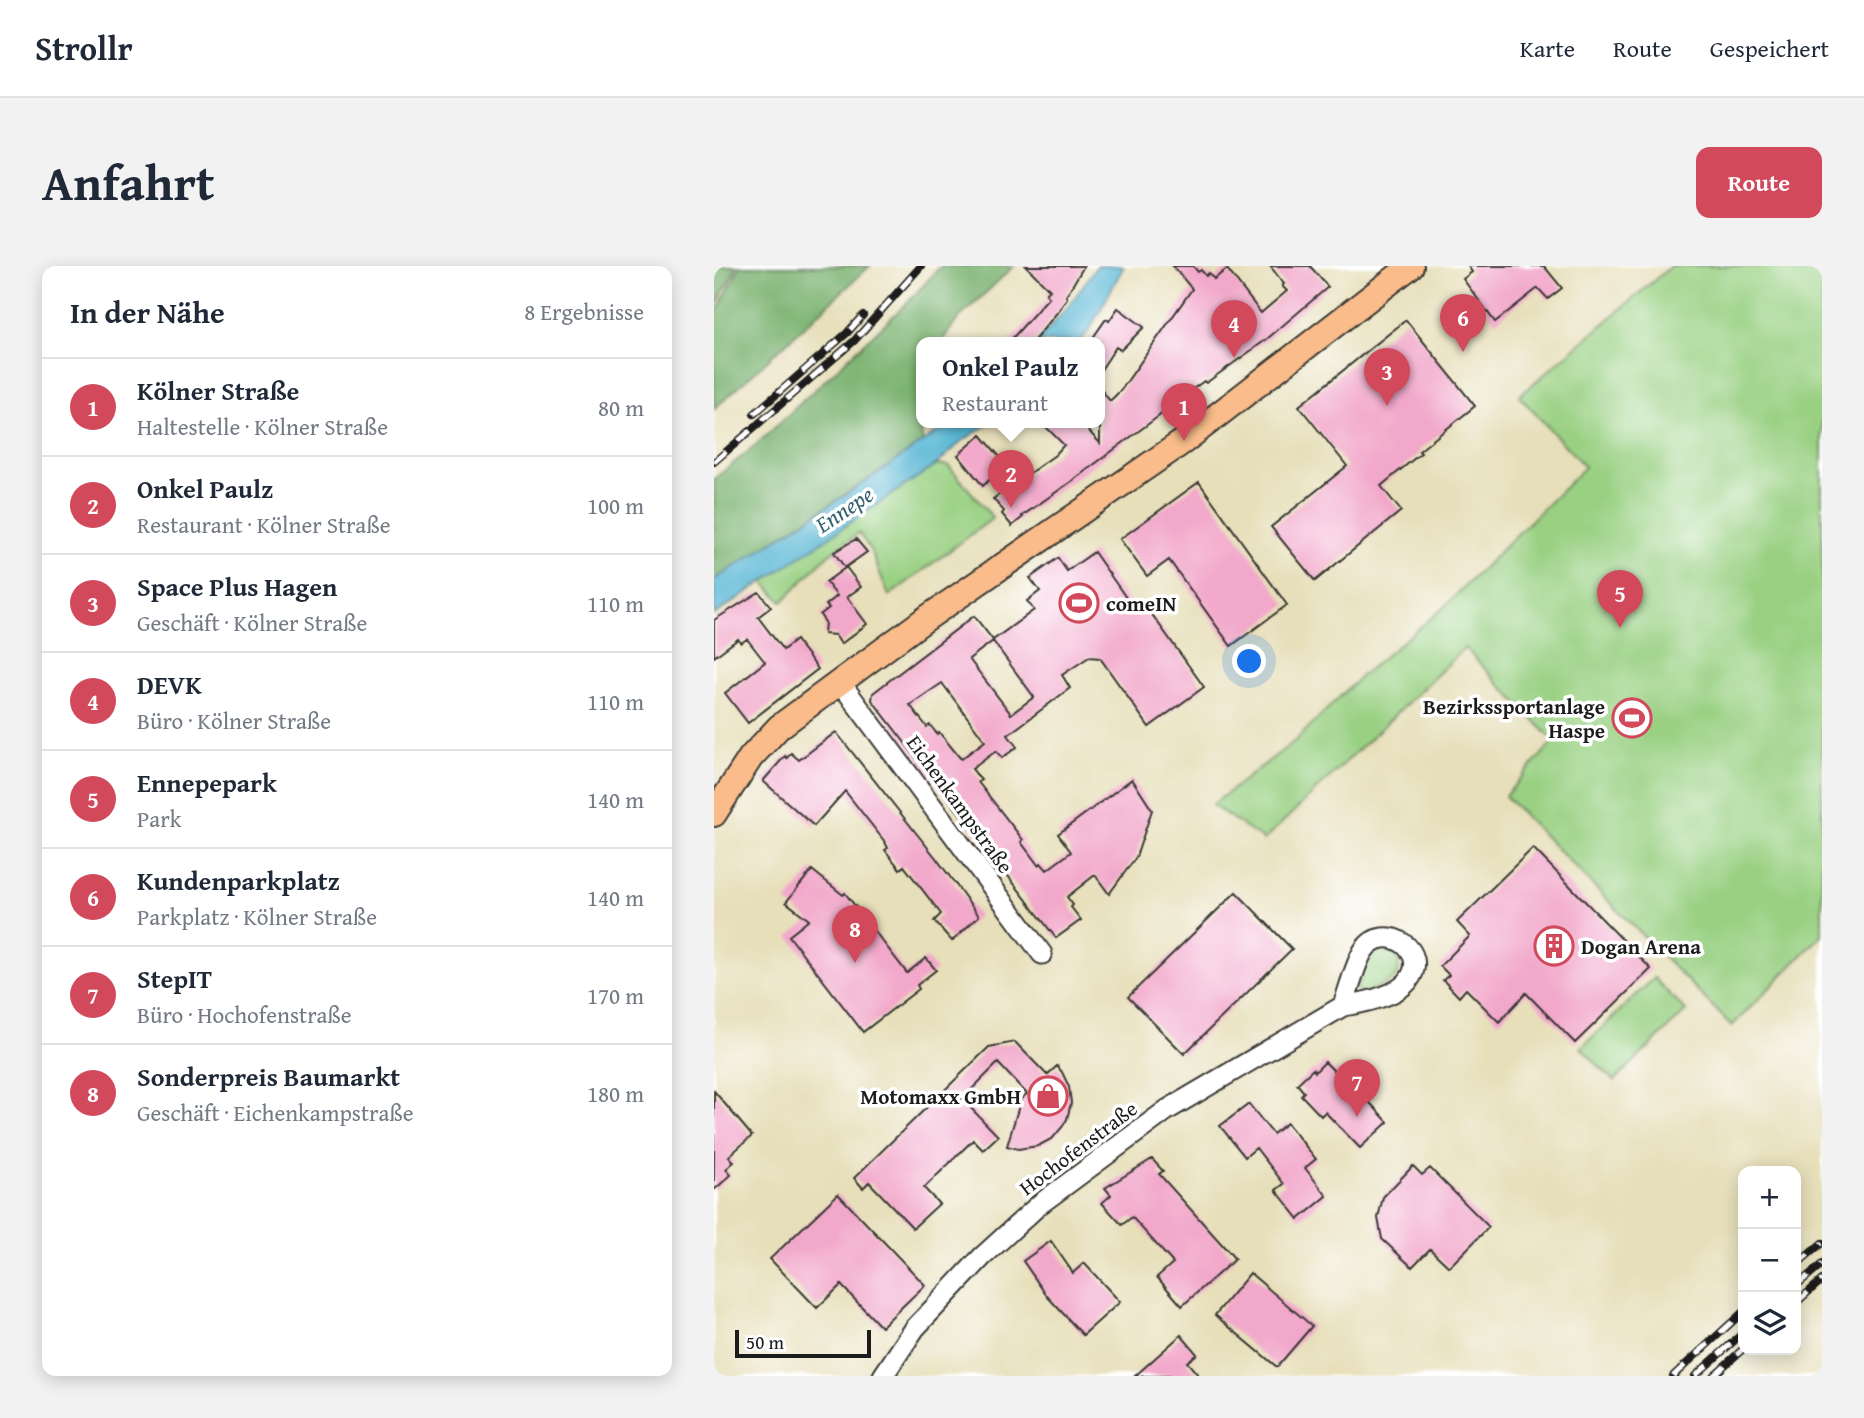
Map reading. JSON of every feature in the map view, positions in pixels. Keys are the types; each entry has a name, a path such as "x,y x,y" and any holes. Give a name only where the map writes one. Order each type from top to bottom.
{"main road":[{"path":"714,814 744,766 779,727 930,616 1184,441 1412,266"}],"street":[{"name":"Eichenkampstraße","path":"840,682 1042,954"},
{"name":"Hochofenstraße","path":"883,1376 915,1328 982,1257 1040,1204 1167,1110 1343,1006"}],"green space":[{"path":"714,266 737,266 714,309"},
{"path":"740,266 870,266 714,409 714,317"},
{"path":"941,266 1014,266 959,318 945,337 916,337 916,428 921,428 923,444 714,580 714,479 754,447 908,302"},
{"path":"1671,266 1822,266 1822,935 1732,1026 1505,796 1554,741 1465,648 1264,840 1212,805 1296,740 1361,676 1443,608 1585,467 1519,396"},
{"path":"937,464 949,466 993,518 889,596 872,553 859,533 828,555 782,602 763,581"},
{"path":"1383,950 1396,956 1399,971 1396,977 1364,993 1358,991 1357,987 1370,956"},
{"path":"1654,978 1686,1011 1614,1081 1581,1048"}],"water":[{"path":"1097,266 1124,266 1084,337 1041,337 1068,307"},
{"name":"Ennepe","path":"943,428 982,428 961,442 937,464 714,615 714,580"}],"building":[{"path":"1026,266 1084,266 1060,309 1037,337 1013,337 1049,297 1046,294 1050,290"},
{"path":"1173,266 1193,266 1206,276 1209,273 1214,279 1227,269 1261,313 1287,291 1270,266 1310,266 1328,287 1267,339 1169,406 1171,407 1012,526 993,499 1055,455 1064,445 1047,428 1086,428 1100,443 1100,428 1105,428 1105,394 1110,401 1121,390 1192,289"},
{"path":"1468,266 1544,266 1562,288 1548,299 1538,288 1495,322 1463,279 1472,272"},
{"path":"1118,308 1144,327 1121,350 1116,347 1105,364 1105,337 1093,337 1106,319 1109,321"},
{"path":"1406,320 1475,406 1381,486 1401,511 1315,581 1271,527 1347,466 1299,406"},
{"path":"981,435 1006,464 983,486 958,455"},
{"path":"1199,482 1287,605 1231,646 1169,560 1147,576 1120,539"},
{"path":"856,539 867,552 846,567 861,587 847,597 867,624 841,644 835,635 824,634 825,622 820,615 829,608 826,605 837,596 826,582 845,568 834,552"},
{"path":"1094,552 1134,609 1143,602 1204,687 1149,727 1100,658 1089,657 1062,675 1070,688 1008,735 1017,747 1002,758 996,751 972,769 981,780 978,782 1023,840 1021,842 1038,865 1041,863 1047,870 1071,852 1058,834 1132,779 1152,810 1136,857 1109,894 1095,875 1067,897 1081,920 1056,938 872,700 873,693 974,616 993,640 1034,610 1027,601 1040,591 1030,578 1058,558 1067,571","holes":["993,641 1034,697 1011,714 969,659","942,683 985,741 961,759 939,732 937,734 930,725 927,727 910,705"]},
{"path":"759,592 771,607 758,617 783,650 796,640 818,669 748,723 725,693 765,662 747,639 741,643 738,639 714,657 714,620"},
{"path":"836,732 979,916 952,941 934,921 941,914 904,866 900,869 885,850 888,848 885,842 845,791 814,826 763,781 785,756 787,758 791,753 799,760"},
{"name":"Dogan Arena","path":"1533,848 1651,969 1575,1043 1526,993 1499,1022 1466,989 1459,997 1443,980 1449,975 1440,966 1470,936 1457,922"},
{"path":"812,870 843,895 845,893 907,973 926,958 936,970 917,985 919,989 863,1032 789,936 809,920 786,902"},
{"path":"1236,892 1292,949 1184,1054 1128,997"},
{"path":"1015,1042 1047,1075 1057,1066 1062,1072 1069,1087 1071,1103 1067,1119 1053,1138 1038,1146 1018,1149 1007,1146 1021,1099 1027,1094 998,1063 962,1099 998,1136 983,1150 973,1140 924,1188 939,1204 913,1228 869,1182 863,1188 854,1178 989,1047"},
{"path":"1325,1062 1335,1072 1338,1069 1388,1122 1360,1148 1325,1112 1321,1116 1301,1095 1304,1092 1297,1084"},
{"path":"714,1091 752,1136 729,1156 734,1162 726,1169 731,1175 714,1190"},
{"path":"1249,1104 1273,1134 1287,1123 1316,1159 1305,1168 1327,1196 1299,1219 1276,1190 1284,1184 1256,1148 1245,1157 1220,1126"},
{"path":"1152,1159 1163,1171 1159,1174 1235,1259 1182,1306 1157,1277 1173,1263 1132,1217 1122,1225 1102,1203 1111,1195 1105,1188"},
{"path":"1413,1166 1422,1175 1430,1168 1489,1227 1449,1267 1430,1249 1412,1267 1382,1239 1378,1218 1383,1197"},
{"path":"838,1194 925,1285 881,1327 841,1285 817,1308 770,1259"},
{"path":"1051,1241 1073,1273 1084,1263 1120,1302 1083,1335 1047,1296 1023,1261"},
{"path":"1250,1273 1312,1326 1277,1367 1215,1315"},
{"path":"1181,1335 1197,1354 1187,1362 1199,1376 1135,1376"}],"railway":[{"path":"714,462 854,341 921,266"},
{"path":"754,414 847,333 863,315"},
{"path":"1801,1261 1822,1243"},
{"path":"1801,1282 1822,1264"},
{"path":"1801,1299 1822,1280"},
{"path":"1673,1376 1738,1317"},
{"path":"1695,1376 1738,1337"},
{"path":"1713,1376 1738,1354"}],"place":[{"name":"Kundenparkplatz","path":"1463,352"},
{"name":"DEVK","path":"1234,358"},
{"name":"Space Plus Hagen","path":"1387,406"},
{"name":"Kölner Straße","path":"1184,441"},
{"name":"Onkel Paulz","path":"1011,508"},
{"name":"comeIN","path":"1079,603"},
{"name":"Ennepepark","path":"1620,628"},
{"name":"Bezirkssportanlage Haspe","path":"1632,718"},
{"name":"Dogan Arena","path":"1554,946"},
{"name":"Sonderpreis Baumarkt","path":"855,963"},
{"name":"Motomaxx GmbH","path":"1048,1096"},
{"name":"StepIT","path":"1357,1117"}]}
